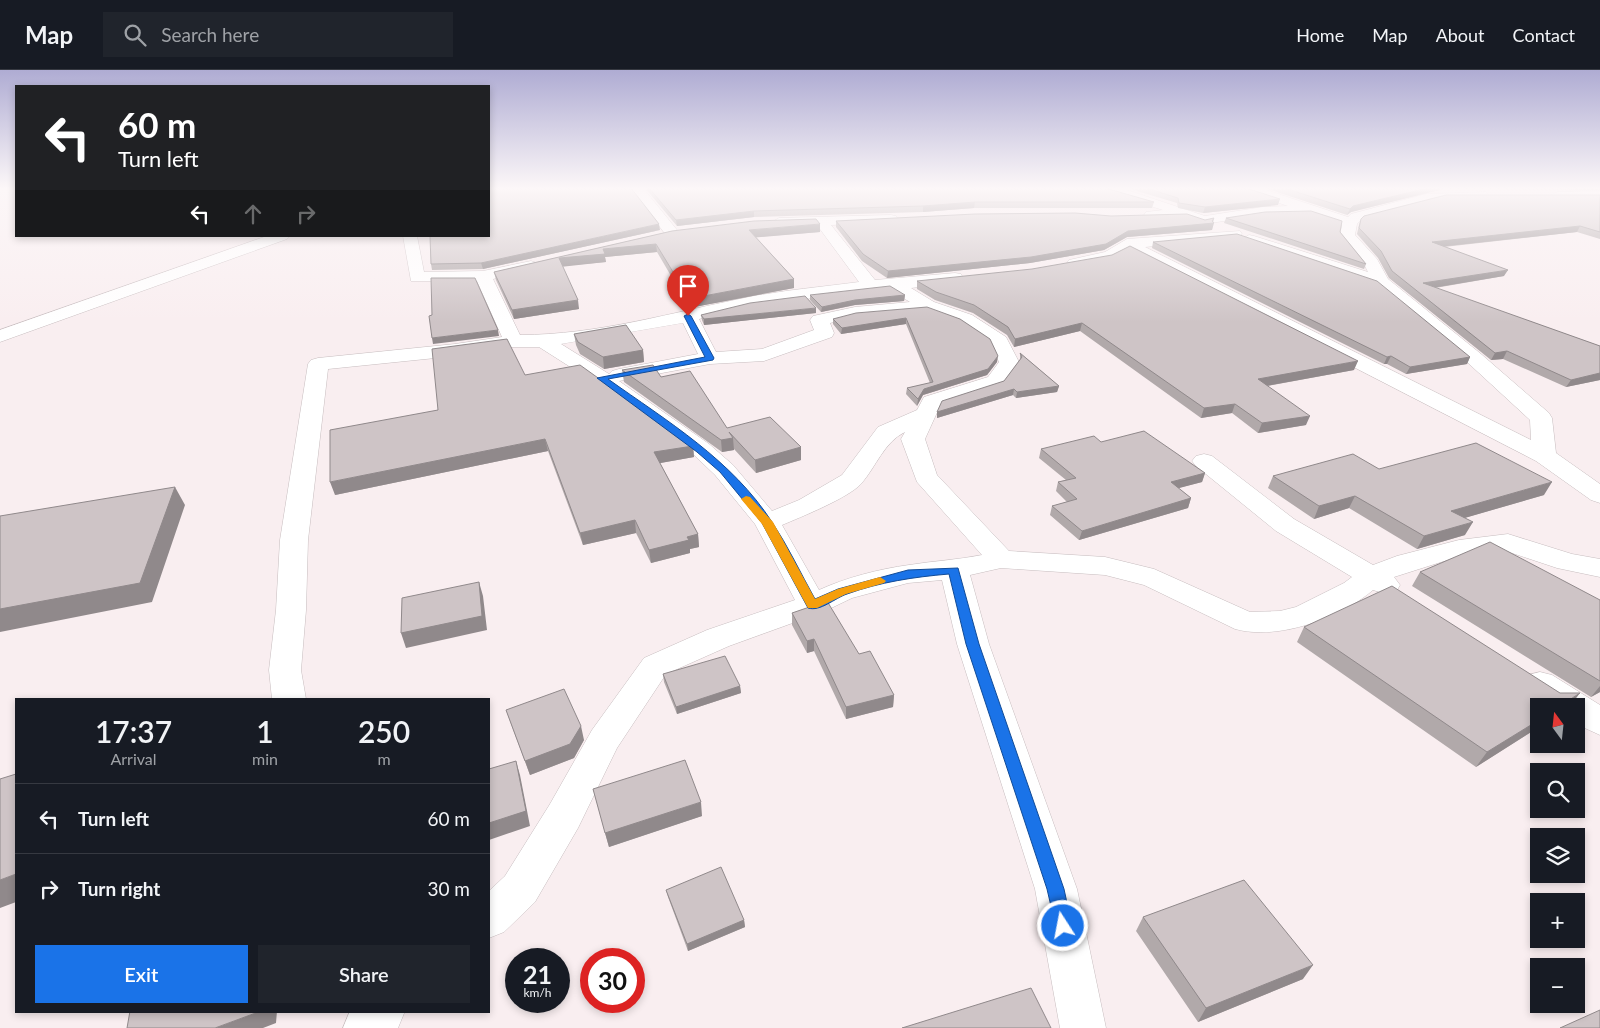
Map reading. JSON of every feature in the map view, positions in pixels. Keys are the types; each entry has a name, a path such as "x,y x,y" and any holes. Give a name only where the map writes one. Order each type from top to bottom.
{"street":[{"path":"654,237 672,233"},
{"path":"831,233 870,285"},
{"path":"1232,233 1381,282 1474,358 1541,418 1544,456"},
{"path":"1348,233 1347,236 1371,262 1381,282"},
{"path":"1120,240 1235,234"},
{"path":"0,336 279,237"},
{"path":"410,237 417,276 483,276 542,264"},
{"path":"1059,266 1110,256 1120,240"},
{"path":"1120,240 1544,456 1600,495"},
{"path":"483,276 513,342"},
{"path":"288,698 285,670 291,610 294,540 307,456 318,364 513,342 543,341 688,316 750,302 870,285 894,285 975,276"},
{"path":"894,285 928,306 966,319 999,341 1009,362 995,381 932,402 913,439 926,477 1001,559"},
{"path":"601,378 710,358 764,355 824,333 819,320 855,312 928,306"},
{"path":"688,316 710,358"},
{"path":"543,341 601,378 701,450 724,470 767,522 812,606"},
{"path":"767,522 808,505 851,480 886,432 925,414"},
{"path":"1204,461 1284,525 1412,602"},
{"path":"490,916 504,894 564,816 604,740 655,666 718,638 812,606 842,591 908,574 954,570 1001,559 1105,566 1154,578 1246,622 1280,621 1304,615 1354,590 1371,576 1407,562 1459,548 1508,542 1567,562 1600,568"},
{"path":"954,570 973,644 1056,889 1084,1028"},
{"path":"1518,670 1562,698"},
{"path":"1585,713 1600,722"},
{"path":"366,1028 380,1013"}],"building":[{"path":"490,233 619,233 481,263 431,264 430,237 490,237"},
{"path":"665,233 751,233 794,279 693,298 681,271 673,272 656,244 603,249 605,254 559,258 578,300 512,310 494,272"},
{"path":"846,233 1125,233 1106,244 1031,257 888,271 863,254"},
{"path":"1271,233 1341,233 1366,264"},
{"path":"1364,233 1518,233 1432,242 1508,270 1423,283 1600,346 1600,373 1571,380 1507,351 1495,353 1392,271 1381,251"},
{"path":"1237,234 1377,281 1470,357 1410,367 1391,356 1387,357 1153,242"},
{"path":"1130,246 1358,361 1258,379 1310,416 1262,423 1235,404 1204,408 1082,323 1015,339 1008,327 974,305 936,292 917,281 1032,269 1112,255"},
{"path":"431,278 475,278 498,330 432,338 429,316 432,315"},
{"path":"890,286 905,295 855,300 822,307 810,295"},
{"path":"805,296 816,308 704,319 701,315 750,303"},
{"path":"927,307 960,319 990,339 998,356 988,369 924,389 918,399 907,388 933,382 906,318 842,328 833,319 856,313"},
{"path":"626,325 643,350 603,357 578,342 574,334"},
{"path":"507,339 525,375 580,365 693,446 654,452 698,534 687,537 689,540 649,550 635,520 580,533 545,439 330,482 330,430 438,410 432,349"},
{"path":"1020,353 1059,386 1017,392 1014,389 937,412 942,401 1004,381 1022,357"},
{"path":"653,365 661,377 690,371 727,428 770,417 801,447 755,460 729,432 733,438 721,440 622,370"},
{"path":"1144,431 1205,473 1171,482 1191,498 1082,531 1052,506 1077,499 1058,482 1076,478 1041,449 1094,436 1101,442"},
{"path":"1476,443 1552,482 1451,511 1473,522 1424,536 1355,496 1319,506 1273,476 1353,454 1379,469"},
{"path":"175,487 140,583 0,609 0,516"},
{"path":"1490,542 1600,600 1600,681 1420,572"},
{"path":"479,582 482,616 401,633 402,598"},
{"path":"1392,586 1560,693 1580,693 1572,698 1530,698 1530,726 1487,752 1304,627"},
{"path":"827,601 859,654 870,651 894,695 846,707 814,639 807,641 792,613"},
{"path":"725,656 740,686 676,707 663,674"},
{"path":"564,689 581,726 570,744 525,761 506,710"},
{"path":"685,760 701,802 605,833 593,789"},
{"path":"516,761 526,811 490,823 490,769"},
{"path":"15,774 15,874 0,880 0,779"},
{"path":"721,867 744,920 687,944 666,890"},
{"path":"1244,880 1313,965 1206,1008 1143,917"},
{"path":"1031,988 1051,1028 902,1028"},
{"path":"1600,1010 1600,1028 1560,1028"},
{"path":"130,1013 256,1013 215,1028 127,1028"}],"slow traffic":[{"path":"746,499 767,522 812,606 842,591 880,581"}],"route":[{"path":"688,316 710,358 601,378 701,450 724,470 746,499 767,522 812,606 842,591 880,581 908,574 954,570 973,644 1056,889 1063,926"}]}
